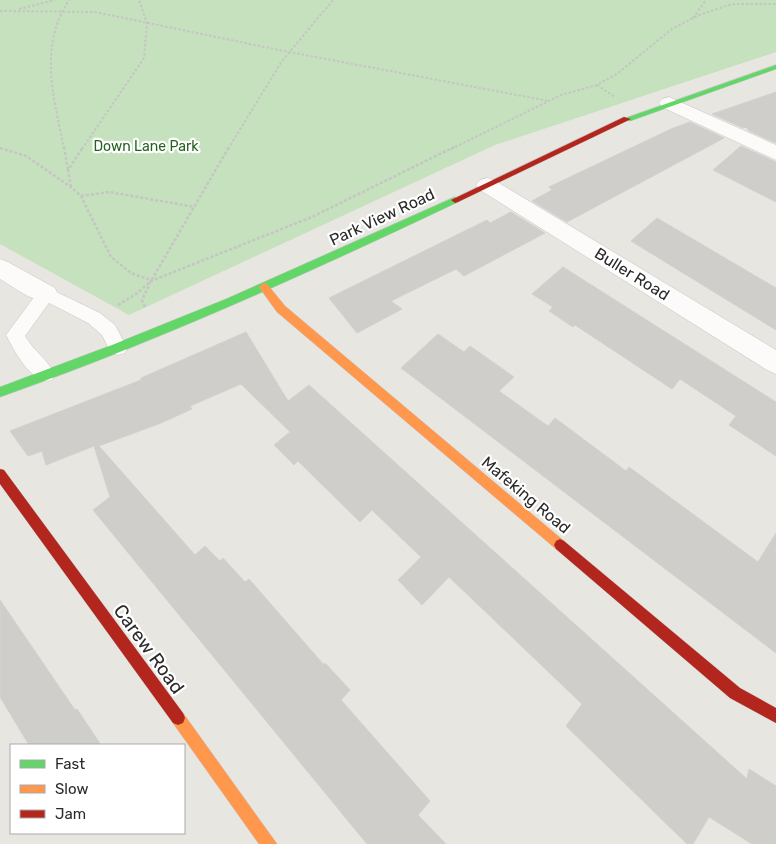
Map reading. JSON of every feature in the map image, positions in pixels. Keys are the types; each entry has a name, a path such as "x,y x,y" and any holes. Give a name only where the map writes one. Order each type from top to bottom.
{"street":[{"name":"Park View Road","path":"0,392 118,348 359,246 638,114 776,67"},
{"path":"670,103 776,153"},
{"name":"Buller Road","path":"487,185 776,363"},
{"path":"0,268 46,294"},
{"name":"Mafeking Road","path":"264,287 281,309 734,692 776,716"},
{"name":"Carew Road","path":"0,474 269,844"}],"lane":[{"path":"45,374 26,354 15,335 46,294 94,318 109,330 118,348"}],"path":[{"path":"0,11 16,10 55,0"},
{"path":"70,0 62,10 56,25 50,56 71,187"},
{"path":"68,170 144,58 147,23 138,0"},
{"path":"152,281 260,94 289,52 333,0"},
{"path":"692,19 706,0"},
{"path":"124,301 152,281 312,218 561,95 597,85 618,73 672,29 692,19 732,4 776,4"},
{"path":"0,11 62,10 95,12 289,52 549,101"},
{"path":"0,148 26,156 71,187 81,196 111,257 131,273 152,281"},
{"path":"81,196 109,192 195,207"}],"green space":[{"name":"Down Lane Park","path":"0,0 776,0 776,52 495,145 129,315 0,244"}],"building":[{"path":"776,92 776,143 749,131 746,127 743,128 712,114"},
{"path":"690,122 724,138 567,222 532,201 552,190 549,187 671,129"},
{"path":"741,146 776,162 776,202 713,170"},
{"path":"511,212 545,233 464,276 456,269 391,301 402,309 357,333 329,298 487,220 490,223"},
{"path":"657,218 776,288 776,330 631,241"},
{"path":"563,267 776,402 776,456 729,425 736,416 680,379 672,389 575,325 573,327 549,311 553,307 532,294"},
{"path":"246,332 288,401 309,385 747,779 749,769 776,786 776,844 752,844 709,817 693,844 687,844 566,726 582,704 449,577 422,605 398,580 421,557 372,510 360,522 298,461 294,465 274,445 290,432 241,384 190,406 192,409 161,423 99,446 195,555 205,546 220,561 223,558 245,582 249,579 324,665 325,663 350,690 341,700 430,801 418,815 446,844 367,844 93,510 110,497 94,446 46,465 42,451 28,456 10,431 141,380 141,378"},
{"path":"438,334 464,352 470,346 514,377 499,391 548,426 555,418 626,471 629,467 758,562 776,533 776,653 401,368"},
{"path":"0,600 100,744 28,744 0,697"}],"traffic: fast":[{"path":"627,119 776,67"},
{"path":"0,392 58,371 230,302 455,200"}],"traffic: slow":[{"path":"264,287 281,309 560,545"},
{"path":"178,718 269,844"}],"traffic: jam":[{"path":"455,200 627,119"},
{"path":"0,474 178,718"},
{"path":"560,545 735,693 776,716"}]}
